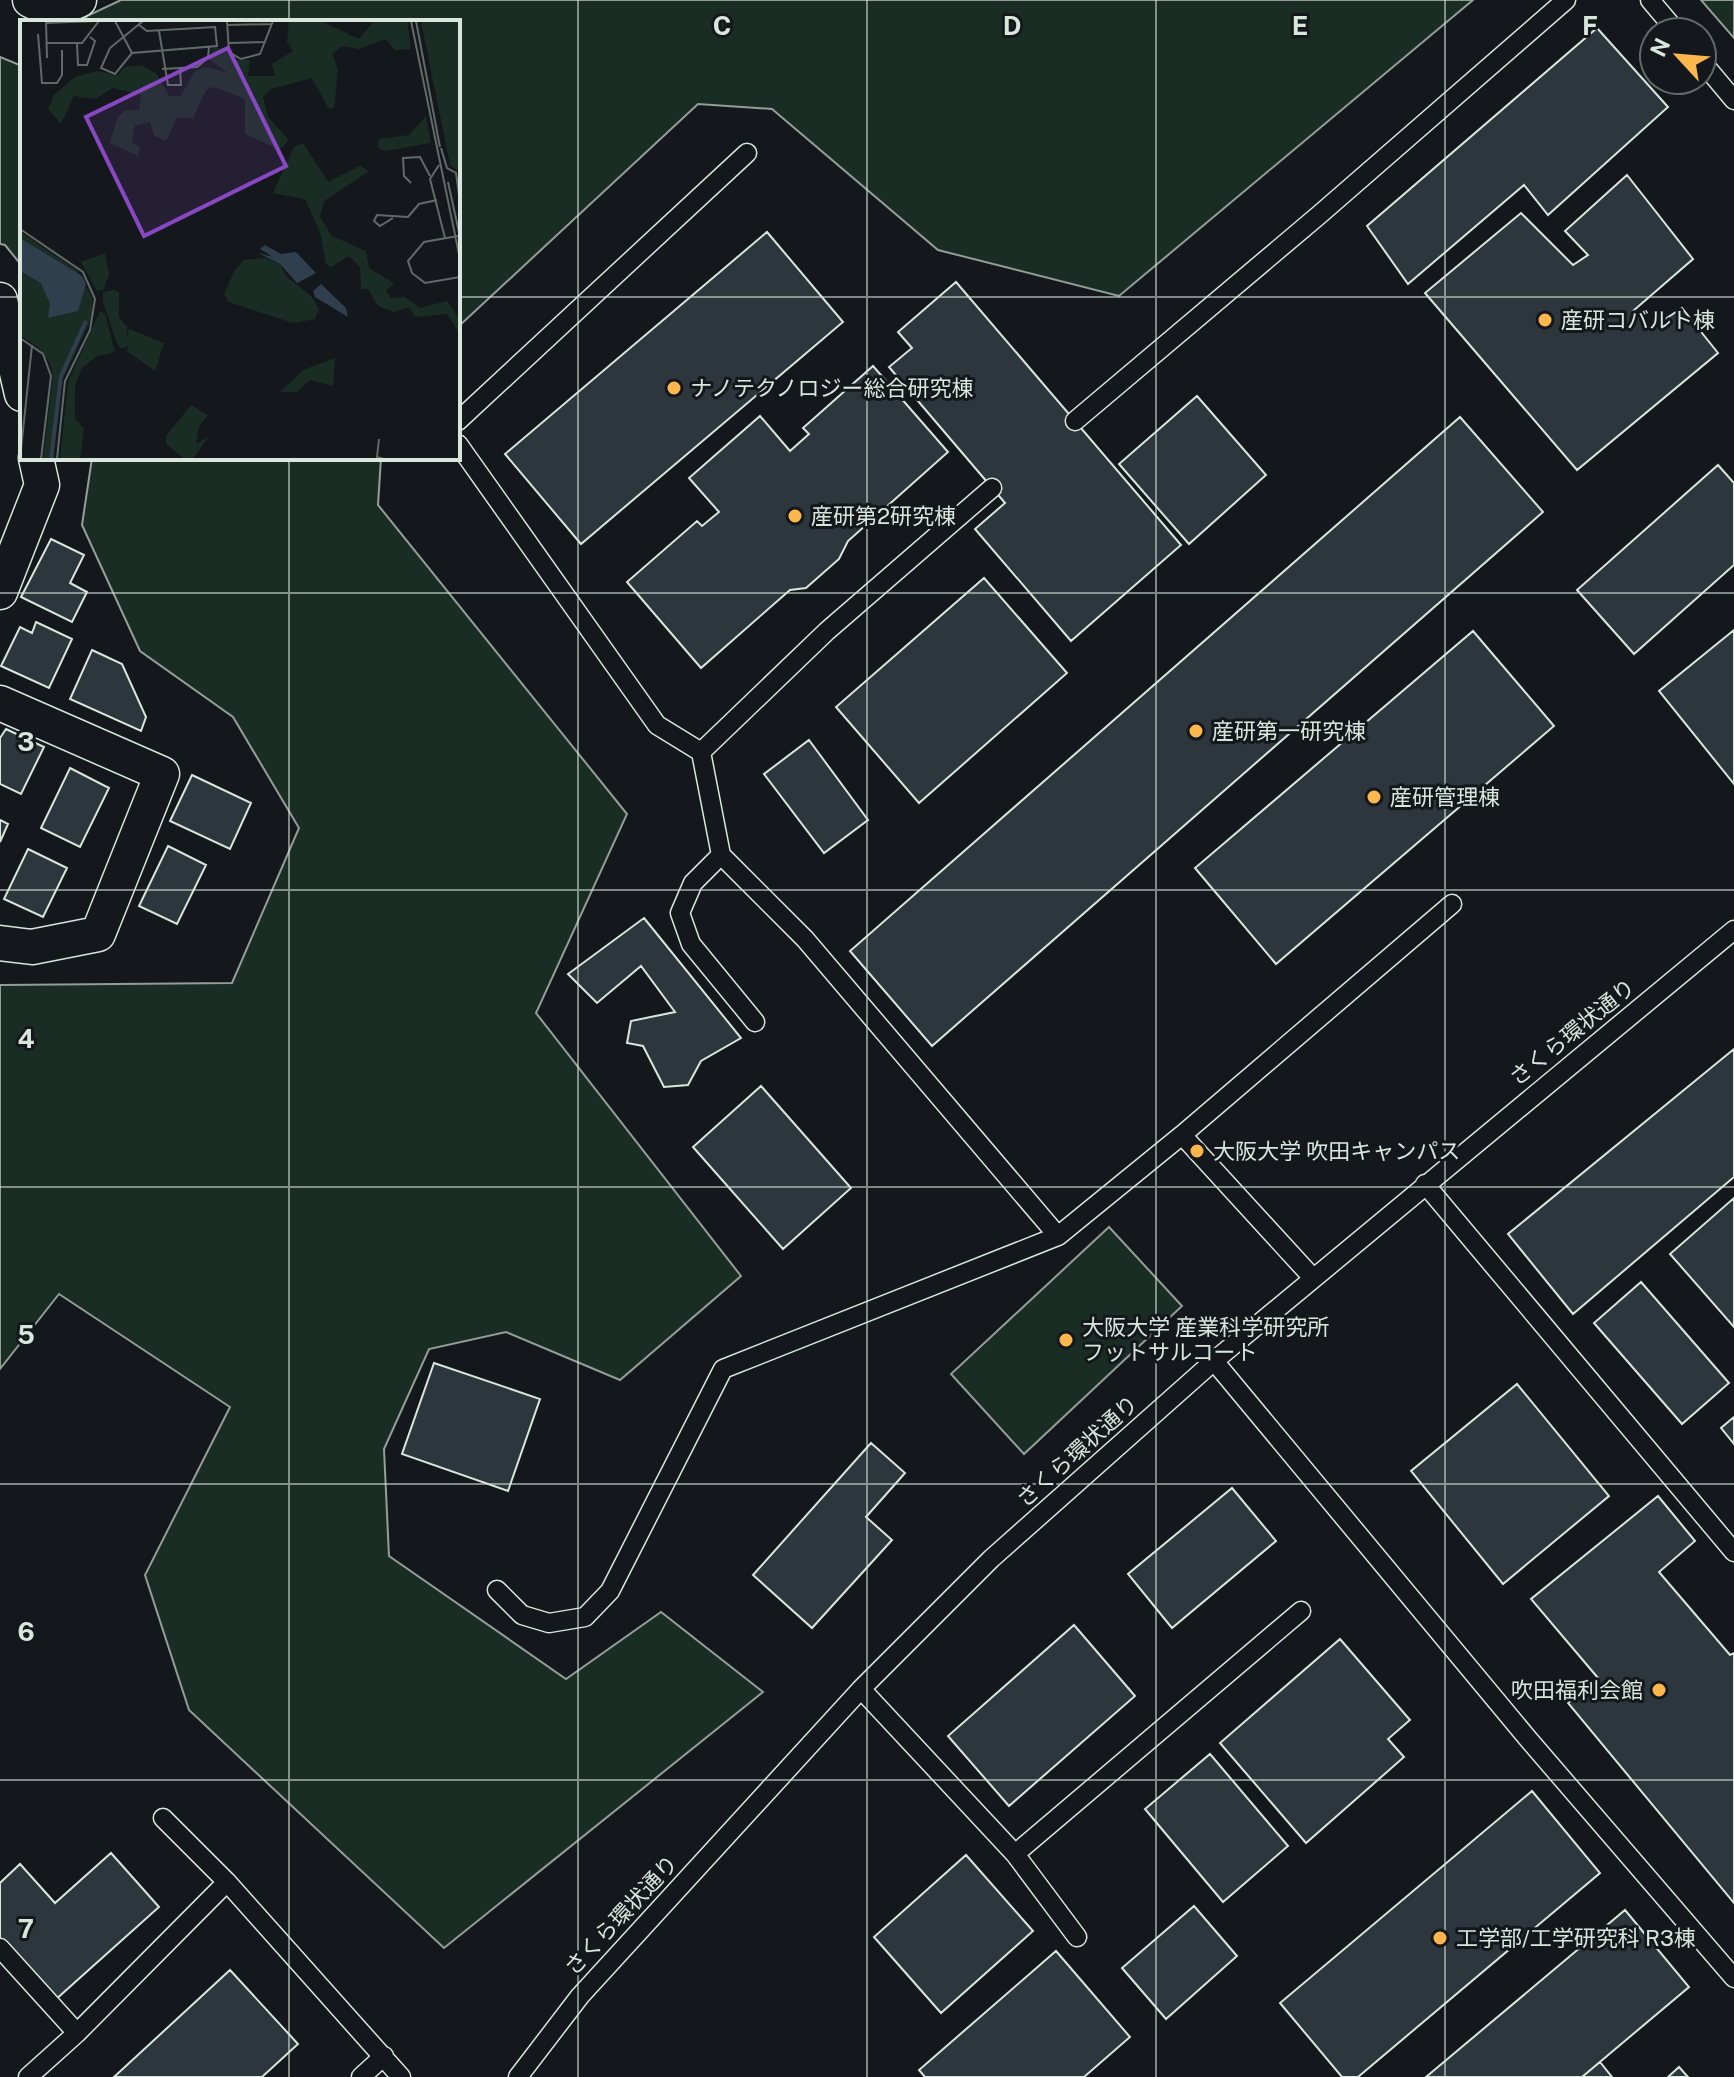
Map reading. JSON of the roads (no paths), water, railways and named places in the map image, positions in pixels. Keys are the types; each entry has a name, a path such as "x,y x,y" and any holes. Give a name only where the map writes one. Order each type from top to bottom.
{"street":[{"path":"30,0 54,11 79,0"},
{"path":"0,300 20,385"},
{"path":"0,592 42,485 36,460"},
{"path":"0,703 162,774 98,934 32,947 0,943"}],"lane":[{"path":"1075,421 1319,215 1566,0"},
{"path":"1650,0 1664,16"},
{"path":"1718,81 1734,100"},
{"path":"460,419 747,153"},
{"path":"460,447 657,725 701,752 721,855 805,939 1058,1236"},
{"path":"701,752 827,631 992,488"},
{"path":"721,855 693,883 680,913 691,944 755,1022"},
{"path":"497,1590 522,1615 549,1623 585,1617 610,1591 723,1369 1058,1236 1182,1135 1452,904"},
{"name":"さくら環状通り","path":"518,2077 580,1996 861,1689 991,1559 1214,1361 1734,930"},
{"path":"1182,1135 1313,1278"},
{"path":"1425,1184 1734,1552"},
{"path":"1214,1361 1529,1740 1734,1978"},
{"path":"1015,1854 1301,1611"},
{"path":"861,1689 1015,1854 1077,1937"},
{"path":"163,1818 227,1882 401,2077"},
{"path":"28,2077 77,2033 227,1882"},
{"path":"0,1948 77,2033"},
{"path":"361,2077 384,2056"}],"place":[{"name":"産研コバルト棟","path":"1545,320"},
{"name":"ナノテクノロジー総合研究棟","path":"674,388"},
{"name":"産研第2研究棟","path":"795,516"},
{"name":"産研第一研究棟","path":"1196,731"},
{"name":"産研管理棟","path":"1374,797"},
{"name":"大阪大学 吹田キャンパス","path":"1197,1151"},
{"name":"大阪大学 産業科学研究所 フットサルコート","path":"1066,1340"},
{"name":"吹田福利会館","path":"1659,1690"},
{"name":"工学部/工学研究科 R3棟","path":"1440,1938"}]}
